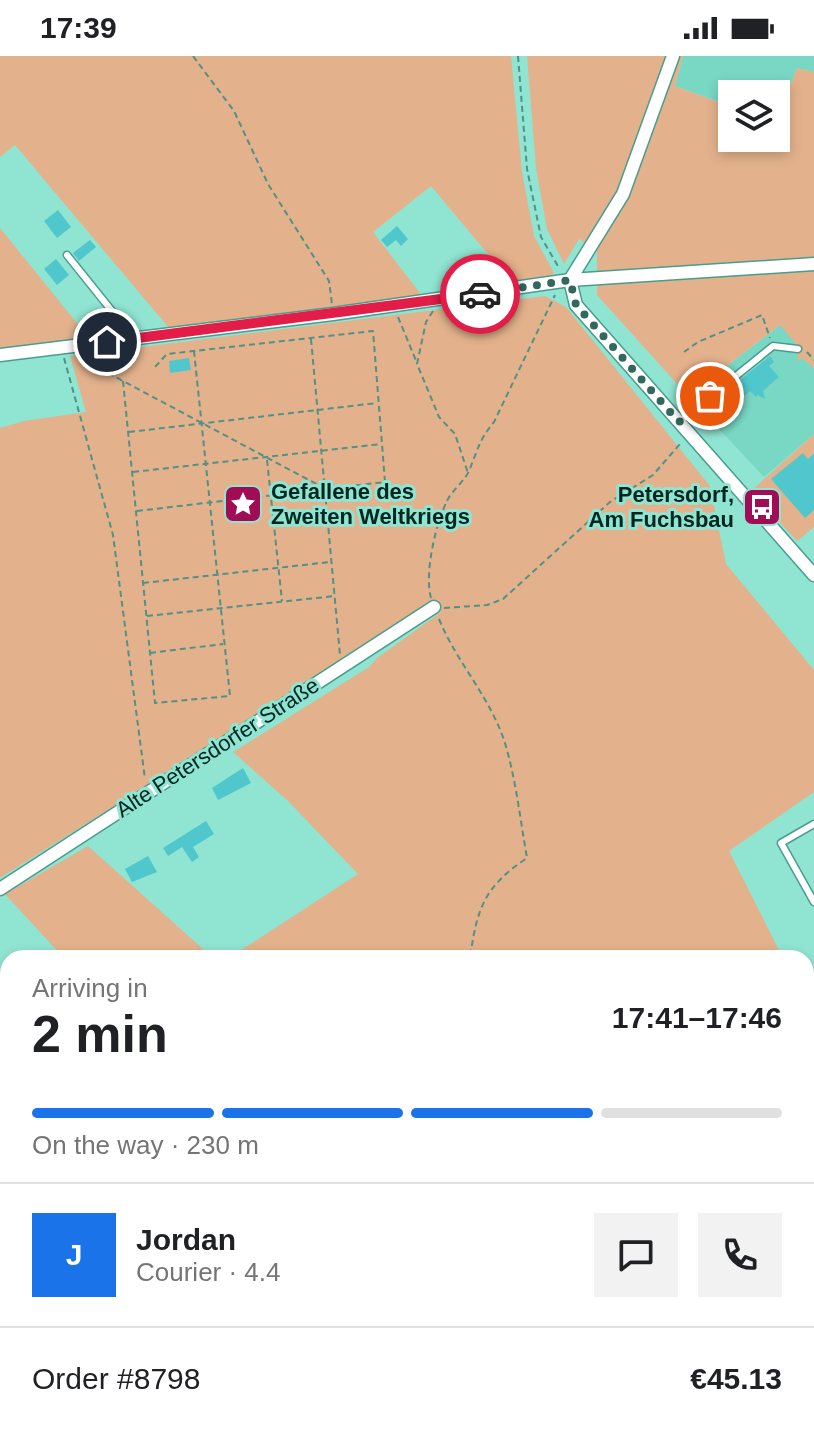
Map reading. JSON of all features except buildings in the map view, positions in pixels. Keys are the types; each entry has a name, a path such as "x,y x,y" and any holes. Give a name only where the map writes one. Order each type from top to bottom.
{"street":[{"path":"673,56 623,194 570,280 576,305 814,575"},
{"path":"0,355 440,300 570,280 814,264"},
{"name":"Alte Petersdorfer Straße","path":"0,889 434,607"}],"lane":[{"path":"67,255 128,331 130,339"},
{"path":"684,427 773,346 798,349"},
{"path":"814,824 781,843 814,902"}],"path":[{"path":"193,56 234,111 268,184 329,281 333,314"},
{"path":"471,950 474,926 491,888 500,877 527,858 503,739 480,690 450,646 434,607 429,591 431,551 447,500 468,474 480,439 494,422 526,359 542,318 556,293 570,280 558,268 541,237 527,169 518,56"},
{"path":"417,364 426,322 440,300"},
{"path":"394,306 439,417 455,434 468,474"},
{"path":"684,352 698,342 762,315 773,346"},
{"path":"136,511 385,482 373,331 167,354 155,367"},
{"path":"311,338 341,668"},
{"path":"61,348 113,535 146,792"},
{"path":"798,349 805,348 814,360"},
{"path":"123,381 155,703 230,696 194,351"},
{"path":"108,373 325,489"},
{"path":"128,432 379,403"},
{"path":"434,607 487,605 503,599 610,502 653,475 684,427"},
{"path":"132,473 382,444"},
{"path":"267,457 282,602"},
{"path":"143,583 332,562"},
{"path":"146,617 335,596"},
{"path":"150,653 224,644"}],"shaded area":[{"path":"0,56 511,56 522,172 534,236 554,273 548,278 513,284 431,186 373,232 423,297 169,328 15,145 0,157"},
{"path":"527,56 683,56 675,86 718,102 718,152 790,152 790,86 797,68 814,72 814,368 802,358 798,361 796,344 780,325 688,396 597,295 597,251 579,239 564,264 547,229 536,168"},
{"path":"683,56 814,56 814,72 797,68 790,86 790,80 718,80 718,101 675,86"},
{"path":"0,228 89,338 0,348"},
{"path":"545,296 566,307 710,486 726,564 814,670 814,792 729,851 779,950 241,950 358,874 288,801 233,752 369,667 441,612 413,617 0,878 0,428 24,421 86,412 70,356"},
{"path":"814,299 814,434 764,477 688,396"},
{"path":"814,434 814,527 797,541 751,491"},
{"path":"88,846 204,950 57,950 5,894"}],"way so far":[{"path":"480,294 570,280 576,305 679,422 710,396"}],"place":[{"name":"Gefallene des Zweiten Weltkriegs","path":"243,504"},
{"name":"Petersdorf, Am Fuchsbau","path":"762,507"}],"route":[{"path":"107,342 480,294"}]}
